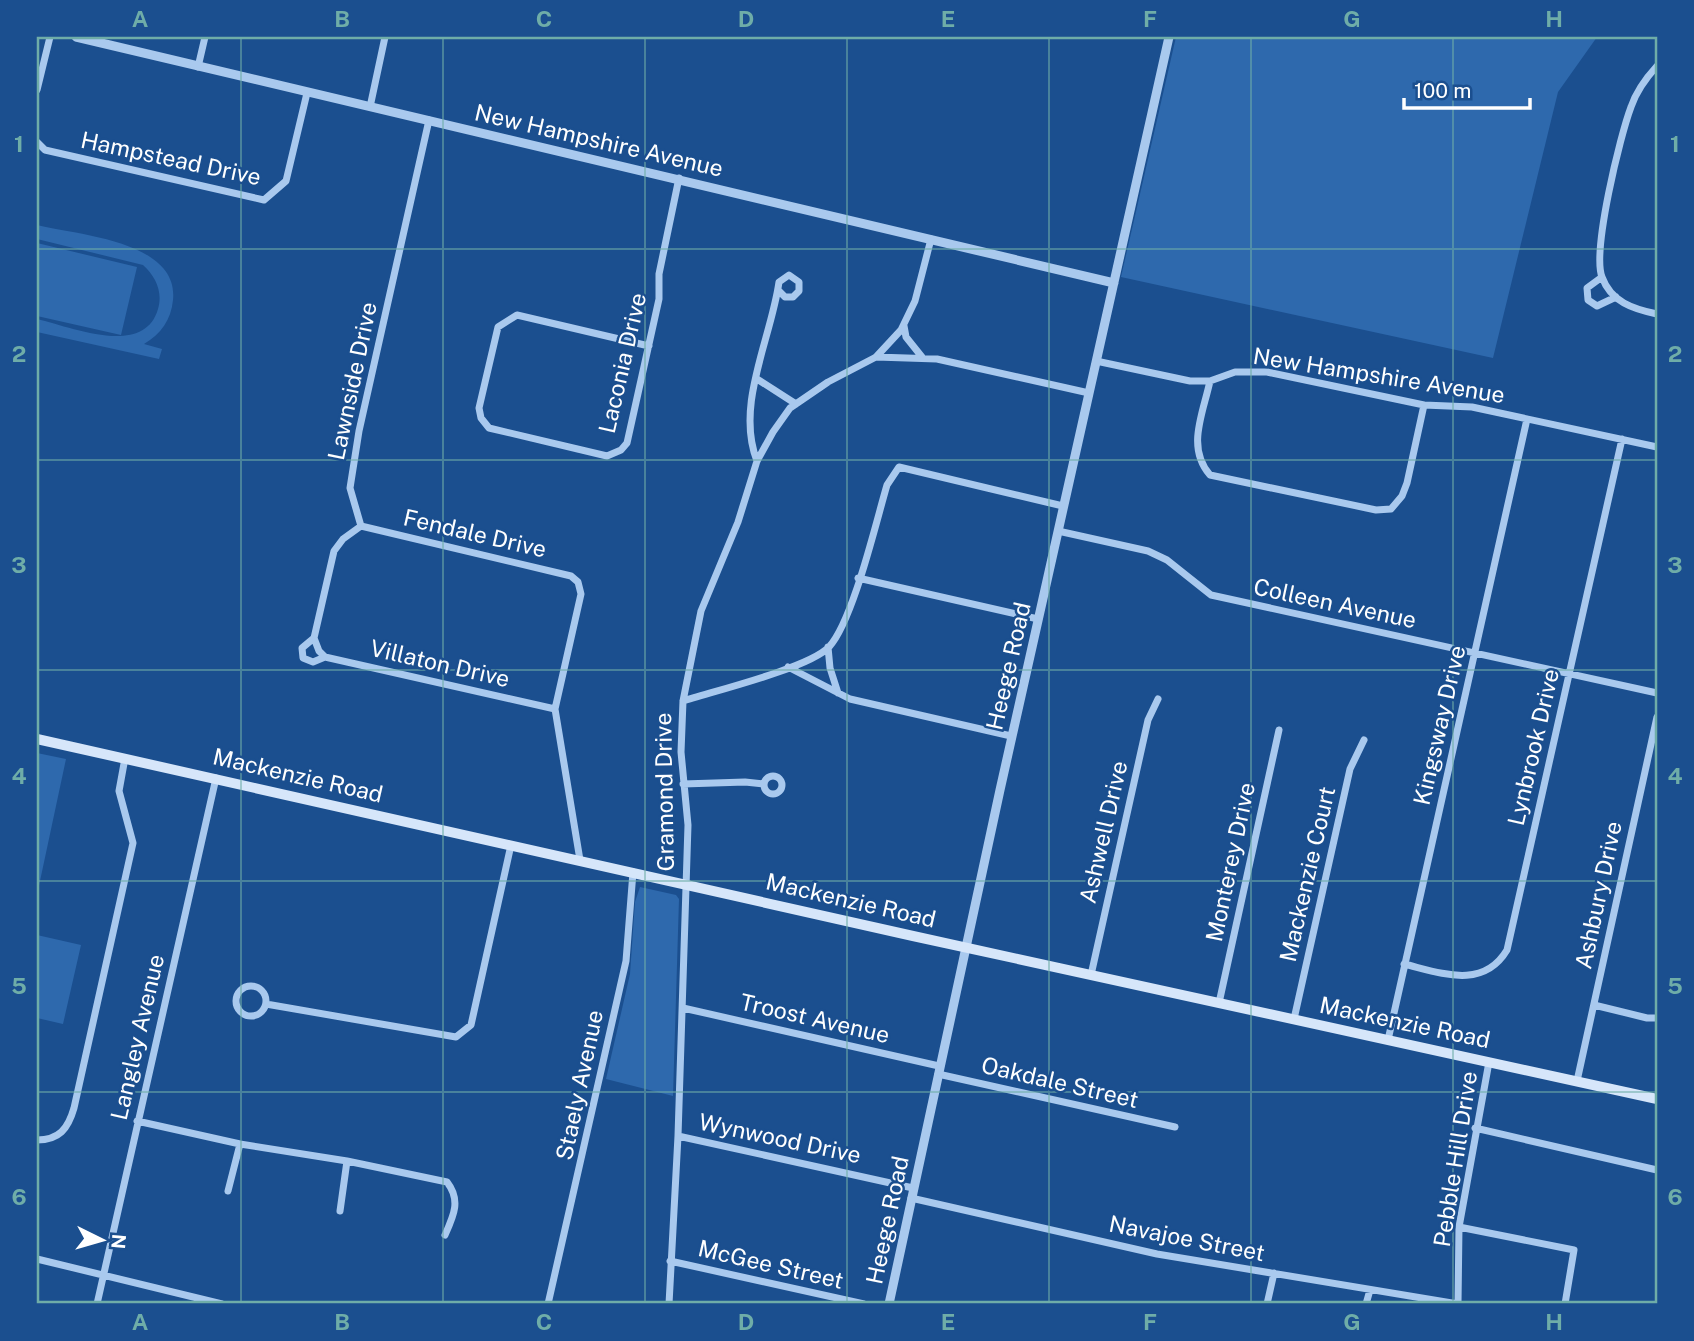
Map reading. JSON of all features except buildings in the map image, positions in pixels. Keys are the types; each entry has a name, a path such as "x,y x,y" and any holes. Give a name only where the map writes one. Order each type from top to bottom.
{"main road":[{"name":"Mackenzie Road","path":"37,739 966,948 1657,1099"}],"street":[{"path":"37,90 50,37"},
{"name":"New Hampshire Avenue","path":"76,37 1114,283"},
{"path":"198,67 205,37"},
{"path":"370,107 385,37"},
{"name":"Heege Road","path":"888,1304 1169,37"},
{"path":"1657,66 1637,93 1626,120 1598,246 1602,277 1616,297 1635,309 1657,314"},
{"name":"Hampstead Drive","path":"37,142 45,150 264,200 286,181 307,93"},
{"name":"Lawnside Drive","path":"361,526 350,488 359,431 429,120"},
{"name":"Laconia Drive","path":"649,345 517,315 498,327 480,408 481,418 489,428 607,456 621,450 627,443 649,345 659,299 662,256 679,178"},
{"name":"Gramond Drive","path":"669,1304 678,1136 684,884 688,825 683,784 683,701 701,611 738,522 757,461 773,432 796,404 828,382 876,357 903,325 915,301 931,239"},
{"path":"1602,277 1587,288 1588,300 1592,304 1603,306 1616,297"},
{"path":"757,461 748,430 757,379 779,290"},
{"path":"903,325 906,337 922,358"},
{"path":"876,357 922,358 1089,393"},
{"name":"New Hampshire Avenue","path":"1096,361 1190,381 1210,381 1235,372 1267,372 1424,405 1472,407 1657,447"},
{"path":"757,379 796,404"},
{"path":"1210,381 1196,443 1198,461 1210,475 1376,510 1391,509 1402,496 1424,405"},
{"name":"Kingsway Drive","path":"1388,1040 1527,419"},
{"name":"Lynbrook Drive","path":"1404,964 1462,978 1483,973 1500,962 1507,950 1622,439"},
{"path":"683,701 788,667 828,648 845,622 887,485 899,467 1063,506"},
{"path":"325,657 313,662 303,658 302,648 314,638 334,551 343,539 361,526"},
{"name":"Fendale Drive","path":"361,526 571,576 578,582 582,594 555,709"},
{"name":"Colleen Avenue","path":"1058,531 1148,551 1167,560 1211,595 1657,694"},
{"path":"858,578 1038,619"},
{"name":"Villaton Drive","path":"314,638 318,651 325,657 555,709"},
{"path":"828,648 830,668 838,692"},
{"path":"788,667 850,699 1012,736"},
{"name":"Ashwell Drive","path":"1091,975 1148,720 1158,699"},
{"path":"555,709 580,860"},
{"name":"Ashbury Drive","path":"1577,1081 1657,717"},
{"name":"Monterey Drive","path":"1219,1003 1279,730"},
{"name":"Mackenzie Court","path":"1294,1019 1350,769 1364,740"},
{"path":"37,1140 48,1140 63,1133 74,1108 133,843 119,791 125,758"},
{"name":"Langley Avenue","path":"97,1304 216,778"},
{"path":"683,784 764,784"},
{"path":"266,1004 457,1037 471,1025 511,845"},
{"name":"Staely Avenue","path":"548,1304 626,961 633,872"},
{"path":"253,986 263,993 266,1004 260,1014 248,1017 238,1010 236,999 242,989 253,986"},
{"path":"1594,1005 1657,1018"},
{"name":"Troost Avenue","path":"683,1008 938,1070"},
{"name":"Pebble Hill Drive","path":"1458,1304 1459,1227 1489,1062"},
{"name":"Oakdale Street","path":"938,1070 1175,1127"},
{"path":"137,1121 240,1144 347,1161 447,1182 454,1191 456,1212 445,1235"},
{"path":"1475,1128 1657,1170"},
{"name":"Wynwood Drive","path":"678,1136 912,1193"},
{"path":"228,1191 240,1144"},
{"path":"340,1211 347,1161"},
{"name":"Navajoe Street","path":"912,1193 1157,1254 1458,1304"},
{"path":"1459,1227 1574,1250 1566,1304"},
{"path":"37,1259 222,1304"},
{"name":"McGee Street","path":"670,1261 864,1304"},
{"path":"1267,1304 1274,1273"},
{"path":"1366,1304 1370,1290"}],"shaded area":[{"path":"1176,37 1597,37 1558,92 1493,358 1121,277"},
{"path":"37,225 123,244 160,265 171,280 172,307 164,326 144,344 162,349 159,359 37,332 37,319 105,335 123,336 138,332 150,324 158,309 160,297 155,280 143,265 37,239"},
{"path":"37,243 137,267 121,335 37,316"},
{"path":"37,753 66,759 37,895"},
{"path":"640,887 676,895 679,899 673,1096 606,1079 630,974 635,902"},
{"path":"37,935 81,945 63,1024 37,1018"}]}
